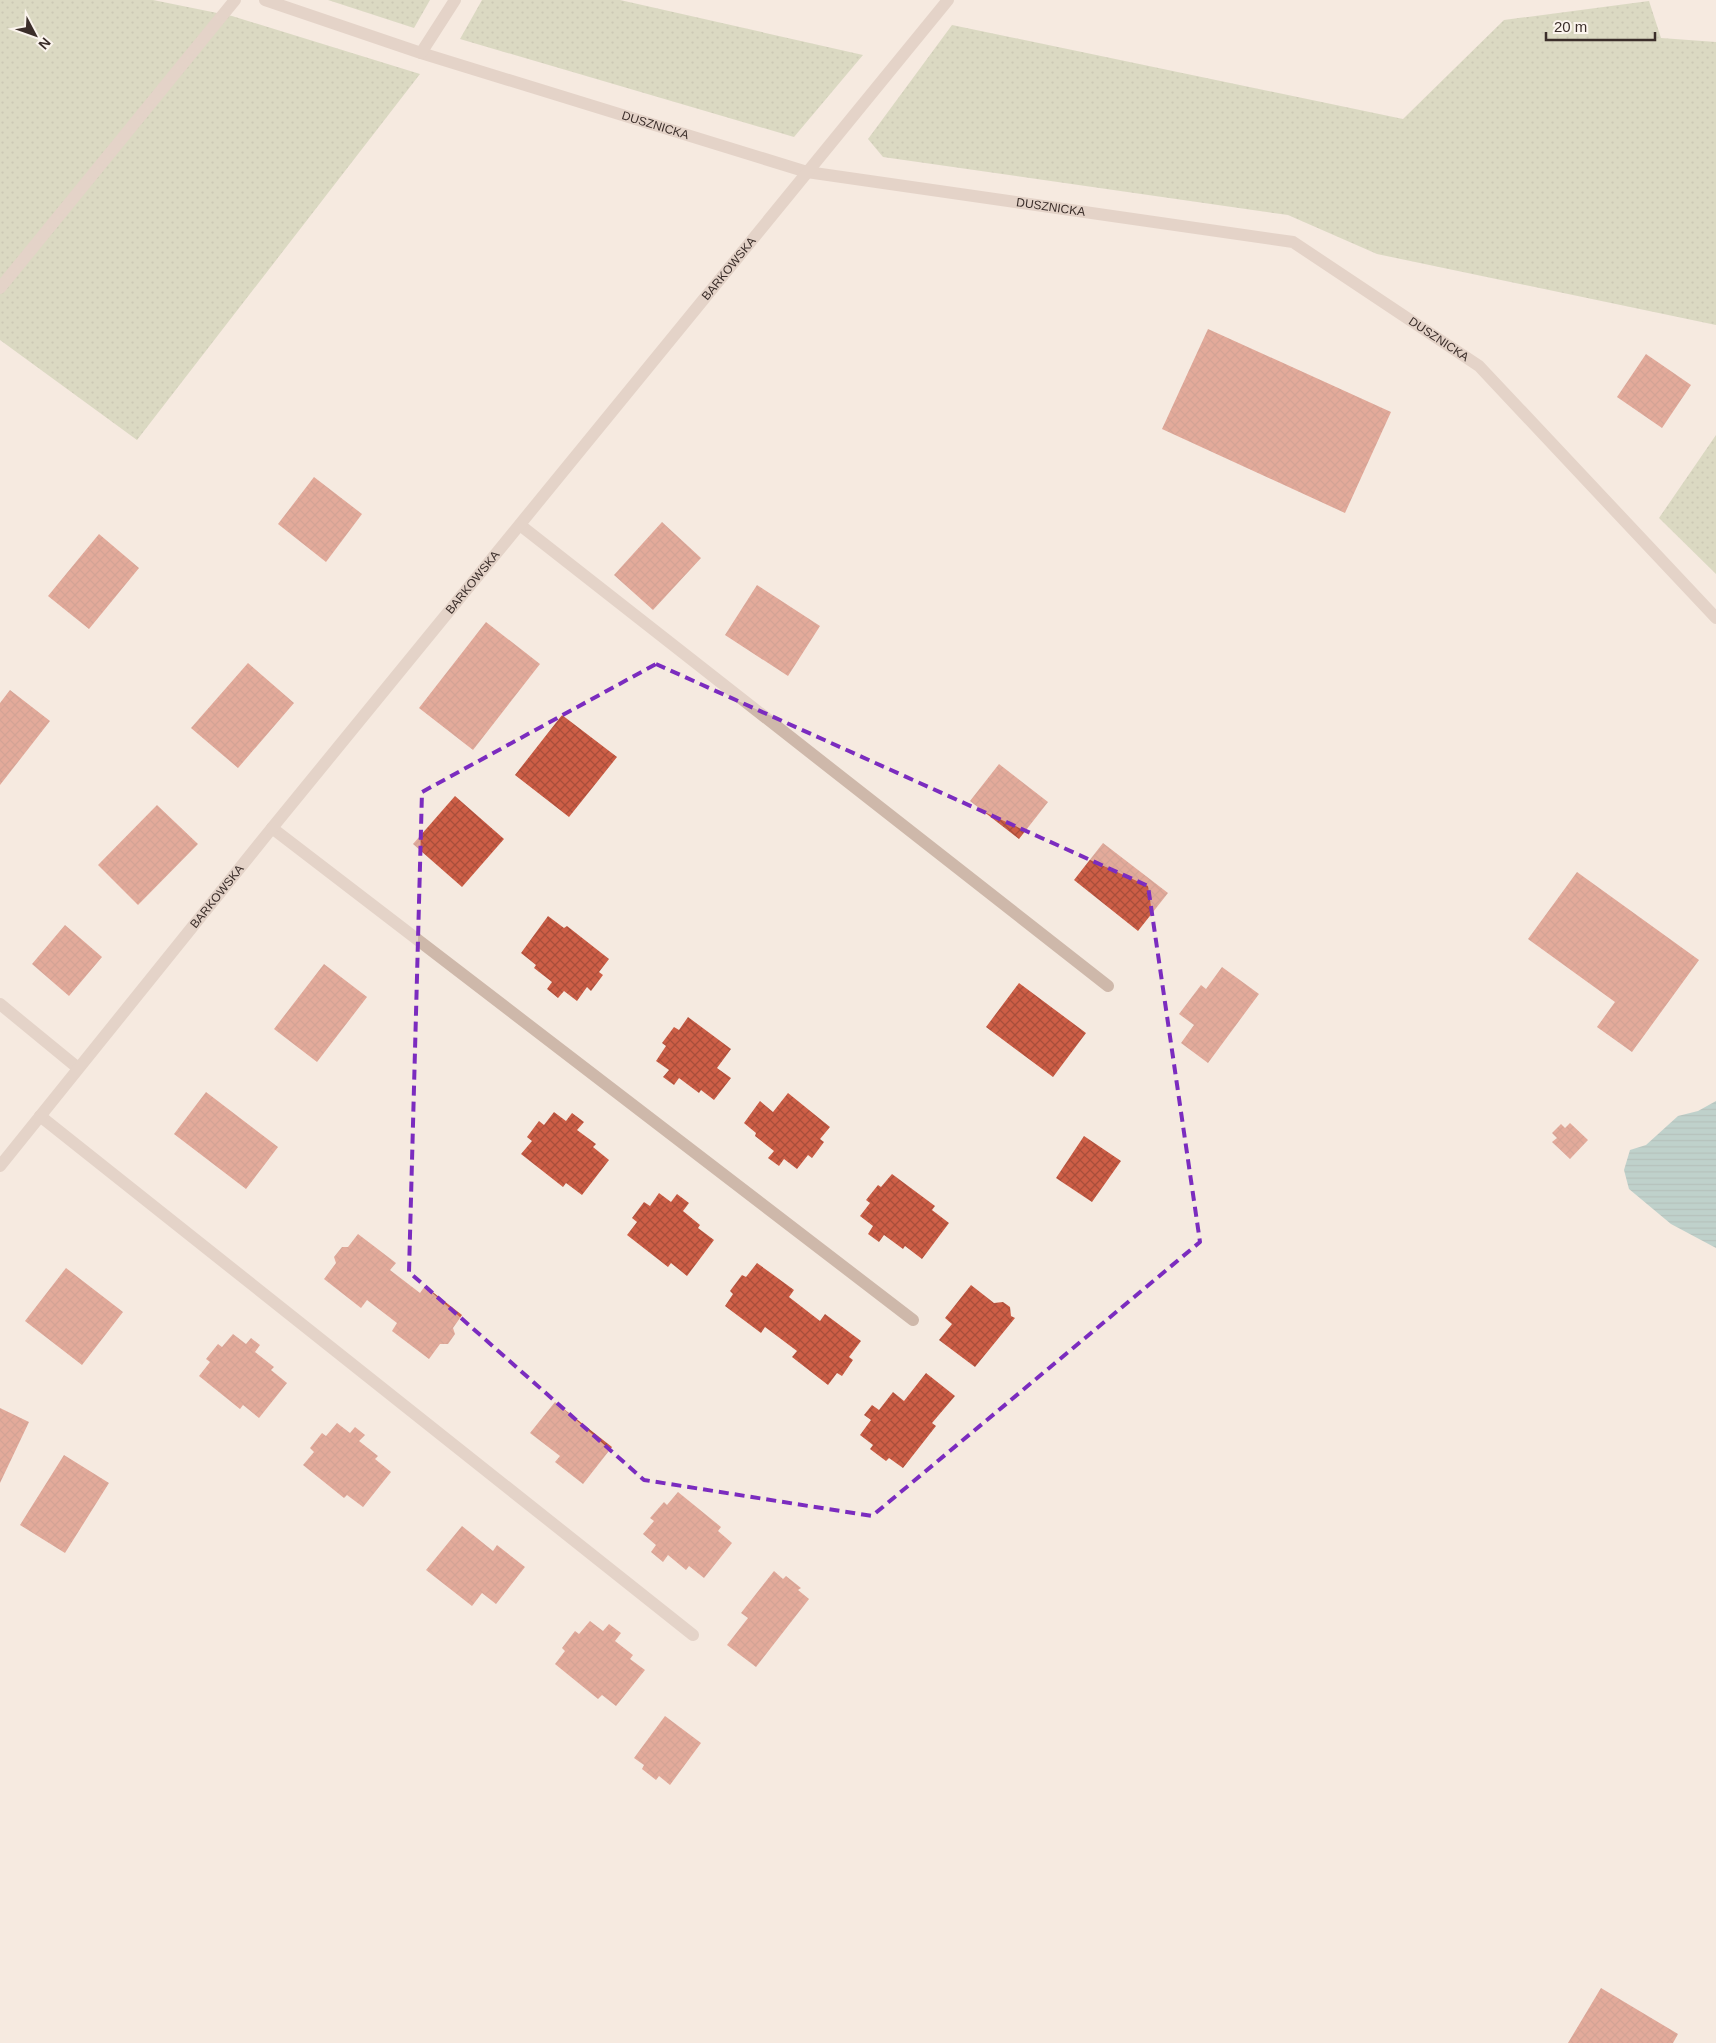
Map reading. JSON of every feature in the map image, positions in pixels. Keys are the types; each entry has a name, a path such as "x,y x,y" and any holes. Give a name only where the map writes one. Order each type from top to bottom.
{"street":[{"path":"0,288 235,0"},
{"name":"DUSZNICKA","path":"265,0 420,53 807,172 1293,242 1479,366 1716,618"},
{"path":"420,53 455,0"},
{"name":"BARKOWSKA","path":"0,1166 272,828 948,0"},
{"path":"520,525 1108,986"},
{"path":"272,828 914,1320"},
{"path":"0,1004 78,1068"},
{"path":"40,1116 693,1635"}],"highlighted area":[{"path":"656,664 1148,886 1200,1242 872,1516 644,1480 409,1272 422,792"}],"green space":[{"path":"0,0 153,0 232,16 420,74 137,440 0,340"},
{"path":"328,0 430,0 414,28"},
{"path":"482,0 620,0 863,55 794,137 460,39"},
{"path":"1649,1 1661,38 1716,42 1716,325 1377,254 1288,215 883,157 868,139 952,25 1403,119 1504,20"},
{"path":"1716,435 1716,574 1659,518"}],"water":[{"path":"1716,1101 1716,1248 1671,1224 1629,1189 1624,1170 1630,1150 1646,1145 1678,1116 1698,1111"}],"building":[{"path":"1208,329 1391,412 1345,513 1162,429"},
{"path":"1646,354 1691,385 1662,428 1617,397"},
{"path":"314,477 362,514 326,562 278,524"},
{"path":"662,522 701,558 653,610 614,575"},
{"path":"99,534 139,568 89,629 48,596"},
{"path":"757,585 820,626 788,676 725,635"},
{"path":"486,622 540,664 473,750 419,708"},
{"path":"248,663 294,703 238,768 191,728"},
{"path":"10,690 50,721 0,785 0,703"},
{"path":"562,715 617,757 569,817 515,775"},
{"path":"999,764 1048,802 1019,839 970,801"},
{"path":"455,796 504,839 462,887 413,844"},
{"path":"157,805 198,844 138,905 98,865"},
{"path":"1103,843 1168,893 1138,931 1074,880"},
{"path":"1577,872 1699,960 1632,1052 1597,1027 1615,1002 1528,939"},
{"path":"548,916 564,928 567,926 609,959 599,972 603,975 591,991 587,987 577,1001 564,991 558,998 547,989 552,982 534,968 536,965 521,953"},
{"path":"65,925 102,957 69,996 32,964"},
{"path":"324,964 367,997 317,1062 274,1029"},
{"path":"1222,967 1259,994 1208,1063 1181,1043 1194,1025 1179,1014 1201,985 1206,989"},
{"path":"1019,983 1086,1033 1053,1077 986,1027"},
{"path":"688,1017 731,1049 717,1068 731,1078 714,1100 701,1090 699,1093 679,1078 674,1085 663,1077 669,1070 656,1061 666,1046 662,1043 674,1027 679,1030"},
{"path":"206,1092 278,1147 246,1189 174,1134"},
{"path":"788,1093 830,1127 820,1139 824,1142 812,1158 808,1155 797,1169 784,1159 779,1166 768,1158 774,1151 755,1136 756,1133 744,1123 760,1101 773,1112"},
{"path":"554,1112 566,1121 572,1113 584,1122 577,1130 596,1144 593,1147 609,1160 582,1195 566,1183 563,1187 521,1154 532,1141 527,1137 539,1121 544,1125"},
{"path":"1570,1123 1588,1140 1570,1159 1552,1142 1557,1138 1552,1133 1561,1124 1565,1128"},
{"path":"1084,1136 1121,1161 1092,1202 1056,1178"},
{"path":"892,1174 935,1206 932,1210 949,1223 922,1259 905,1246 903,1249 884,1235 879,1242 868,1234 873,1226 860,1216 870,1203 866,1200 878,1185 881,1187"},
{"path":"659,1193 671,1202 677,1194 689,1203 683,1211 700,1225 698,1228 714,1240 687,1276 671,1263 668,1267 627,1235 637,1222 632,1218 644,1202 650,1206"},
{"path":"358,1234 396,1263 390,1270 420,1293 425,1286 462,1315 453,1328 455,1334 448,1344 440,1344 429,1359 392,1331 397,1323 367,1300 361,1308 324,1279 336,1263 334,1257 342,1247 348,1247"},
{"path":"757,1263 794,1290 789,1297 820,1321 825,1314 861,1341 849,1357 853,1360 842,1376 837,1373 828,1385 792,1357 797,1351 765,1327 761,1333 725,1306 733,1294 730,1291 742,1275 746,1277"},
{"path":"66,1268 123,1312 82,1365 25,1321"},
{"path":"971,1285 994,1303 1003,1302 1010,1307 1011,1316 1015,1318 975,1367 939,1340 952,1324 945,1318"},
{"path":"233,1334 246,1344 251,1338 260,1345 255,1352 274,1367 271,1370 287,1383 259,1418 243,1405 240,1409 199,1376 210,1362 206,1359 218,1344 222,1347"},
{"path":"926,1373 955,1396 932,1423 936,1426 903,1468 889,1458 886,1461 870,1449 873,1445 860,1435 871,1420 864,1415 872,1405 879,1410 893,1392 904,1401"},
{"path":"555,1402 612,1447 583,1484 555,1462 560,1456 530,1433"},
{"path":"0,1408 29,1422 0,1483"},
{"path":"337,1423 350,1433 355,1427 365,1435 359,1441 378,1456 375,1459 391,1472 363,1507 347,1495 344,1498 303,1465 314,1452 310,1448 322,1433 326,1436"},
{"path":"64,1455 109,1483 65,1553 20,1525"},
{"path":"678,1492 721,1527 718,1531 732,1543 704,1578 689,1566 686,1570 668,1555 663,1562 651,1552 656,1545 643,1534 654,1521 650,1518 664,1502 667,1505"},
{"path":"462,1526 493,1551 497,1545 525,1567 496,1604 482,1593 472,1606 426,1570"},
{"path":"774,1571 783,1579 786,1576 801,1588 798,1590 809,1599 756,1667 727,1645 748,1618 741,1613"},
{"path":"590,1621 603,1631 609,1624 621,1633 615,1641 633,1655 630,1659 645,1670 616,1706 602,1695 598,1699 555,1664 565,1651 562,1648 575,1631 579,1634"},
{"path":"665,1716 701,1743 670,1785 659,1776 656,1780 642,1769 644,1765 634,1758"},
{"path":"1601,1988 1678,2034 1673,2043 1568,2043"}]}
